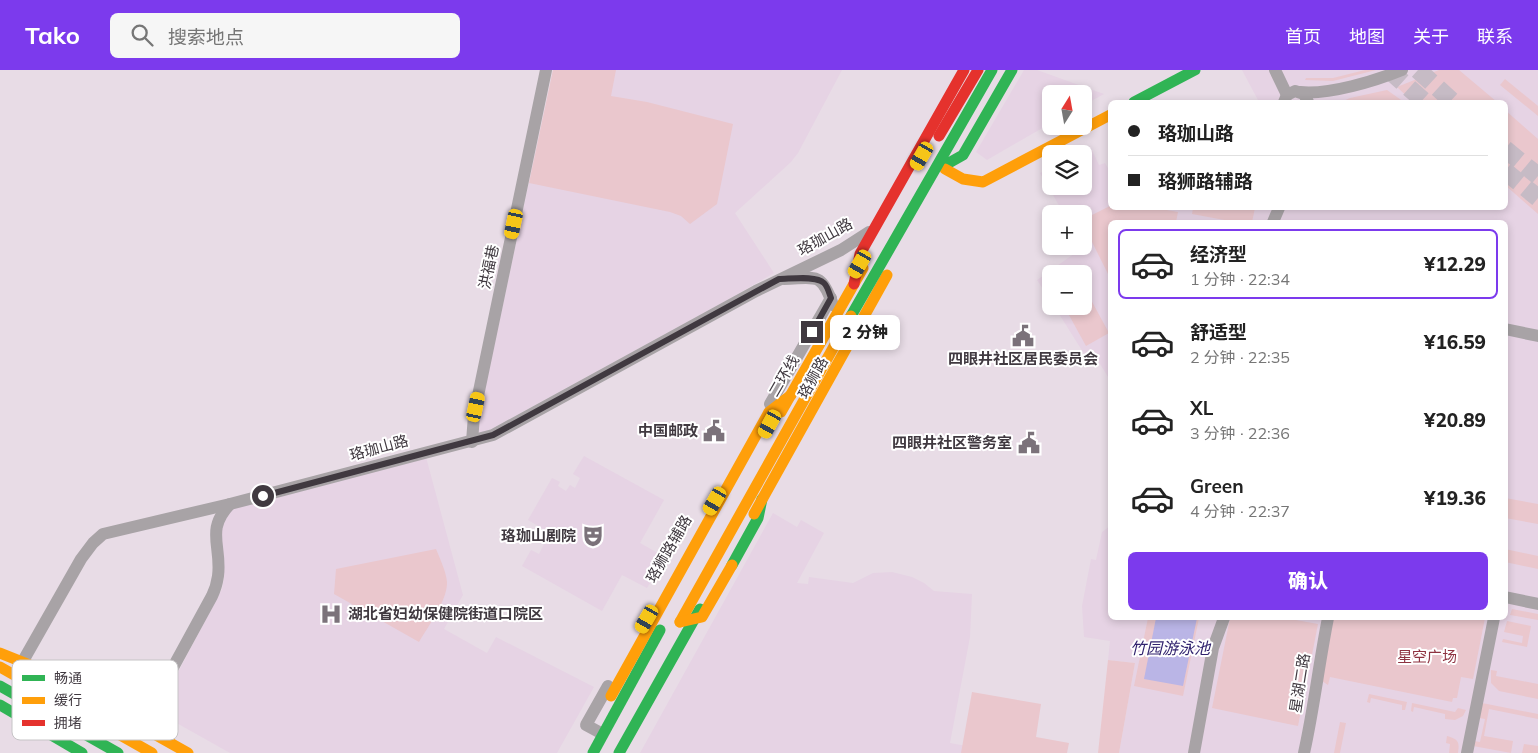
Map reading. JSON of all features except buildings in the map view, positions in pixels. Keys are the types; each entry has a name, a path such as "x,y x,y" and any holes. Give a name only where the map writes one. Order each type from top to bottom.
{"main road":[{"path":"854,284 860,254 964,70"},
{"path":"833,303 885,220 972,70"},
{"name":"二环线","path":"593,753 790,395 978,70"},
{"name":"二环线","path":"607,753 802,403 992,70"},
{"name":"珞狮路","path":"619,753 946,166 1002,70"},
{"path":"1012,70 963,155 946,166 964,180 983,182 1108,116"},
{"path":"1138,100 1195,70"},
{"path":"587,753 599,732 611,696 769,412 790,395"},
{"path":"680,622 702,617 758,518 762,499"},
{"path":"0,653 20,660"},
{"path":"0,667 12,674"},
{"path":"0,686 12,693"},
{"path":"0,705 12,712"},
{"path":"60,740 82,753"},
{"path":"95,740 118,753"},
{"path":"129,740 152,753"},
{"path":"166,740 188,753"}],"street":[{"name":"洪福巷","path":"472,442 474,415 546,70"},
{"path":"1275,70 1296,98"},
{"path":"1280,70 1296,98"},
{"path":"1296,98 1376,79 1402,70"},
{"name":"珞珈山路","path":"24,660 81,559 103,534 230,504 472,442 504,430 779,279 841,250 885,220"},
{"name":"珞珈山路","path":"779,279 812,278 819,280 826,285 833,303"},
{"name":"珞狮路辅路","path":"599,732 586,725 833,303"},
{"path":"1508,330 1538,336"},
{"path":"178,660 212,596 218,576 216,526 230,504"},
{"path":"1508,598 1538,604"},
{"path":"1194,753 1213,648 1223,620"},
{"name":"星湖二路","path":"1304,753 1316,697 1316,682 1328,620"},
{"path":"1467,753 1494,620"}],"shaded area":[{"path":"553,70 842,70 798,153 791,162 735,213 774,273 480,435 478,422"},
{"path":"1024,70 1037,70 1079,85 1042,85 1042,128 987,160 976,152"},
{"path":"1242,70 1538,70 1538,753 1119,753 1135,663 1108,660 1110,641 1084,637 1082,606 1091,559 1096,560 1102,532 1108,528 1108,620 1508,620 1508,220 1108,220 1108,377 1095,356 1088,360 1060,315 1092,315 1092,265 1058,265 1072,255 1092,255 1092,205 1059,205 1053,195 1092,195 1092,150 1099,165 1105,163 1108,168 1108,210 1508,210 1508,100 1258,100"},
{"path":"1092,90 1104,94 1092,101"},
{"path":"1042,276 1042,288 1037,280"},
{"name":"珞珈山剧院","path":"584,456 664,500 640,543 665,557 657,572 647,588 622,575 602,611 522,566 531,550 539,554 544,544 539,541 545,530 528,520 552,478 560,482 558,486 566,491 570,485 575,488 580,478 573,474"},
{"name":"湖北省妇幼保健院街道口院区","path":"426,457 463,595 444,629 487,653 496,637 594,687 557,753 230,753 178,724 178,672 222,589 224,578 221,527 232,509"},
{"path":"773,513 797,527 801,520 824,533 797,583 808,584 809,577 853,583 873,573 892,572 912,577 934,591 972,594 970,637 950,743 1006,753 640,753"}],"green space":[{"path":"553,70 616,70 611,96 647,102 733,124 717,204 690,224 681,216 670,212 529,183"},
{"path":"1365,70 1376,70 1333,81 1305,80 1306,78 1333,78"},
{"path":"1439,70 1459,70 1495,100 1411,100 1397,87"},
{"path":"1505,79 1538,106 1538,116 1500,85"},
{"path":"1387,90 1401,100 1346,100"},
{"path":"1508,113 1538,139 1538,214 1508,188"},
{"path":"1108,207 1108,210 1166,210 1178,212 1176,220 1108,220 1108,274 1092,242 1092,215"},
{"path":"1193,210 1255,210 1252,220 1224,220 1192,214"},
{"path":"1092,302 1108,334 1086,346 1069,315 1092,315"},
{"path":"1508,499 1538,504 1538,524 1508,519"},
{"path":"436,549 443,565 447,582 446,589 437,613 419,642 334,594 336,569"},
{"path":"1508,550 1538,556 1538,569 1508,563"},
{"path":"1512,609 1538,614 1538,620 1510,615"},
{"name":"竹园游泳池","path":"1148,620 1199,620 1183,696 1134,686"},
{"path":"1230,620 1296,620 1318,624 1298,726 1212,708"},
{"name":"星空广场","path":"1333,620 1485,620 1473,679 1461,677 1457,698 1453,698 1452,702 1330,677 1328,685 1322,681"},
{"path":"1507,621 1531,626 1527,647 1502,642 1503,639 1522,643 1523,636 1504,632"},
{"path":"1108,660 1135,663 1119,753 1098,753"},
{"path":"1491,670 1497,671 1496,676 1538,684 1538,699 1499,691 1491,683"},
{"path":"972,692 1041,704 1036,737 1069,743 1067,753 961,753"},
{"path":"1369,694 1407,702 1405,710 1402,710 1402,705 1371,698 1370,703 1367,702"},
{"path":"1412,703 1455,712 1458,708 1466,710 1463,716 1455,720 1445,719 1445,714 1414,707 1413,712 1411,711"},
{"path":"1482,703 1538,714 1538,719 1489,709 1484,736 1513,741 1511,753 1473,746 1474,741 1480,742 1485,719 1479,718"},
{"path":"1340,722 1346,723 1340,753 1334,753"},
{"path":"1447,736 1454,738 1457,742 1459,746 1458,753 1449,753 1450,744 1446,743"},
{"path":"1524,744 1538,746 1538,753 1522,753"}],"water":[{"name":"竹园游泳池","path":"1156,620 1197,620 1183,686 1144,679"}],"tunnel":[{"path":"1389,70 1423,100"},
{"path":"1418,70 1451,100"},
{"path":"1508,151 1538,176"},
{"path":"1508,173 1538,198"}],"traffic: fast":[{"path":"851,316 992,70"},
{"path":"947,164 963,155 1012,70"},
{"path":"1138,100 1195,70"},
{"path":"732,565 758,518 762,499"},
{"path":"619,753 700,609"},
{"path":"593,753 660,630"},
{"path":"0,686 12,693"},
{"path":"0,705 12,712"},
{"path":"60,740 82,753"},
{"path":"95,740 118,753"}],"traffic: slow":[{"path":"945,169 963,179 983,182 1108,116"},
{"path":"781,412 863,268"},
{"path":"754,514 887,275"},
{"path":"680,622 851,316"},
{"path":"611,696 769,412 791,395"},
{"path":"680,622 702,617 732,565"},
{"path":"0,653 18,660"},
{"path":"0,667 12,674"},
{"path":"129,740 152,753"},
{"path":"165,740 188,753"}],"traffic: jam":[{"path":"854,284 860,254 964,70"},
{"path":"939,136 978,70"}],"place":[{"name":"四眼井社区居民委员会","path":"1023,336"},
{"name":"中国邮政","path":"714,431"},
{"name":"四眼井社区警务室","path":"1029,443"},
{"name":"珞珈山剧院","path":"593,536"},
{"name":"湖北省妇幼保健院街道口院区","path":"331,614"}],"route":[{"path":"263,496 493,435 779,279 812,278 820,280 826,285 831,298 812,332"}]}
